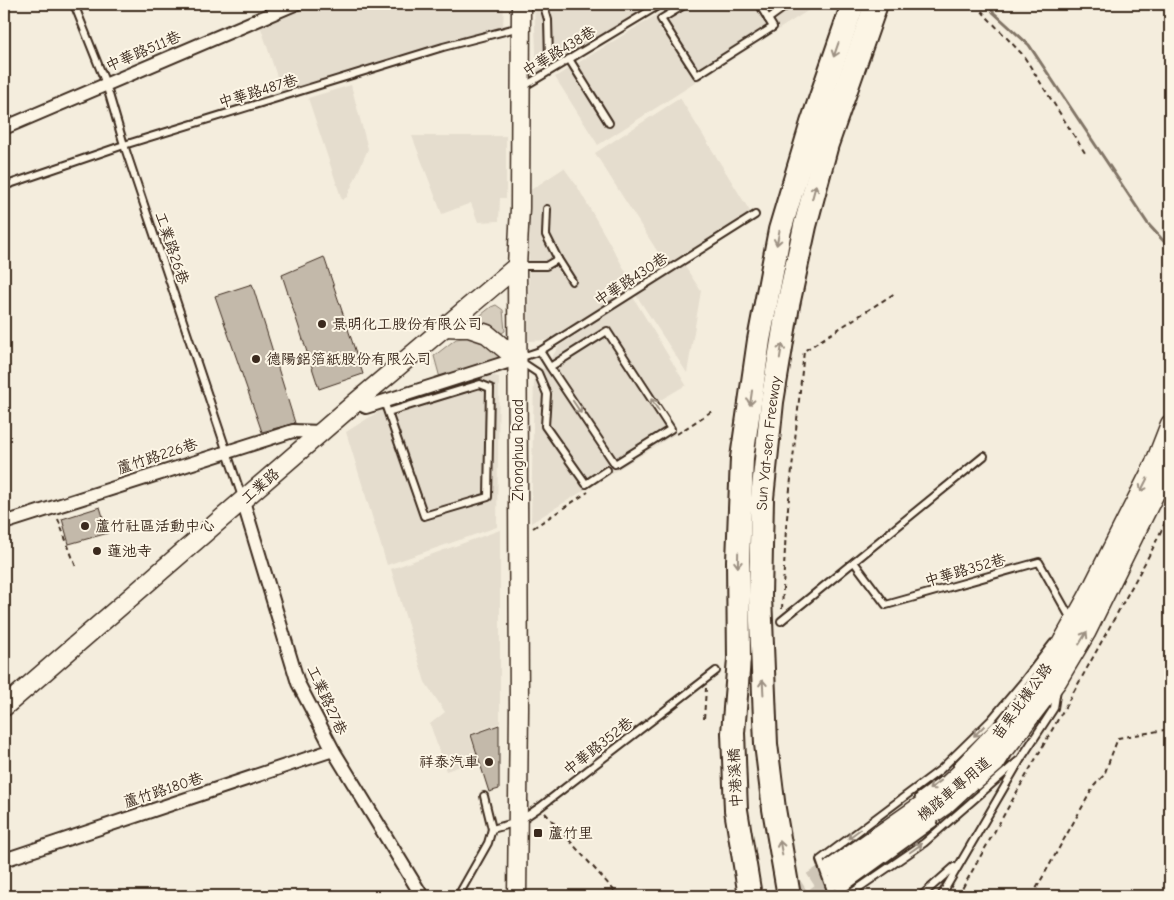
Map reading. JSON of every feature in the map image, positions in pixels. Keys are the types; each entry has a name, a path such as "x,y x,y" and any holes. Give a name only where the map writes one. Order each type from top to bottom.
{"highway":[{"name":"Sun Yat-sen Freeway","path":"739,659 738,561 742,458 758,340 780,230 812,123 853,4"},
{"name":"Sun Yat-sen Freeway","path":"789,896 774,809 766,744 760,596 763,488 772,402 788,305 805,226 827,144 876,4"},
{"name":"中港溪橋","path":"739,659 733,733 736,810 750,896"}],"street":[{"name":"中華路511巷","path":"4,128 295,4"},
{"name":"Zhonghua Road","path":"517,896 517,266 520,208 521,4"},
{"name":"工業路","path":"4,707 356,402 517,266"},
{"path":"445,327 469,328 487,334 517,359"},
{"path":"356,402 366,407 386,407 517,359"},
{"name":"苗栗北橫公路","path":"835,879 944,806 1006,748 1051,678 1086,633 1094,601 1170,424"},
{"name":"蘆竹路226巷","path":"4,523 227,450 293,431 322,432"},
{"name":"苗栗北橫公路","path":"1094,601 1170,463"},
{"name":"工業路27巷","path":"243,501 298,683 333,750 422,896"},
{"name":"蘆竹路180巷","path":"4,860 333,750"}],"lane":[{"name":"工業路26巷","path":"74,4 106,84 124,145 243,501"},
{"path":"547,4 544,6 548,20 548,58"},
{"name":"中華路438巷","path":"520,89 661,4"},
{"path":"686,4 661,19 697,75 773,27 759,4"},
{"path":"768,19 787,4"},
{"name":"中華路487巷","path":"4,186 124,145 443,47 521,27"},
{"path":"569,59 609,123"},
{"path":"547,210 546,235 572,281"},
{"name":"中華路430巷","path":"517,359 540,352 755,215"},
{"path":"517,266 546,266 558,259"},
{"path":"540,352 550,367 615,464 671,429 607,332 550,367"},
{"path":"517,359 538,373 547,394 545,426 586,484 607,470"},
{"path":"480,384 490,388 488,497 424,516 386,407 480,384"},
{"path":"781,621 984,456"},
{"name":"中華路352巷","path":"854,562 886,605 1039,562 1071,619"},
{"path":"863,837 835,879 820,860 940,770 991,720 1071,619 1094,601"},
{"name":"中華路352巷","path":"492,829 518,822 540,807 716,671"},
{"path":"941,896 1022,757 1054,708 1051,678"},
{"name":"機踏車專用道","path":"971,792 1000,767 1051,678"},
{"name":"機踏車專用道","path":"910,803 942,780 1051,678"},
{"path":"847,896 924,843 1022,757"},
{"path":"458,896 488,843 492,829 484,796"},
{"name":"機踏車專用道","path":"835,879 927,829 963,798"},
{"path":"921,896 959,864"}],"path":[{"path":"976,4 1023,55 1087,156"},
{"path":"781,621 786,528 804,351 895,294"},
{"path":"672,438 712,411"},
{"path":"518,537 591,490"},
{"path":"54,507 76,567"},
{"path":"958,896 1152,550 1170,512"},
{"path":"702,682 707,690 704,719"},
{"path":"1032,896 1094,786 1104,775 1118,738 1170,729"},
{"path":"540,807 619,896"}],"shaded area":[{"path":"309,4 504,4 503,28 282,92 260,25"},
{"path":"534,4 655,4 537,75"},
{"path":"674,4 814,4 812,8 598,145 555,77"},
{"path":"351,85 368,149 347,197 342,200 308,98"},
{"path":"680,98 751,213 666,265 595,153"},
{"path":"412,136 506,136 506,198 500,198 499,221 478,222 471,203 442,214"},
{"path":"564,168 577,186 634,286 551,340 528,341 529,262 526,193"},
{"path":"684,265 701,291 687,373 636,295"},
{"path":"633,297 686,385 657,402 677,433 531,523 534,377 546,366 559,346"},
{"path":"496,305 503,310 505,331 497,336 472,322"},
{"path":"478,336 505,357 440,378 434,356 456,339"},
{"path":"484,374 499,377 497,527 387,565 346,432 386,407"},
{"path":"500,530 500,723 469,734 478,760 446,771 430,724 445,712 425,682 391,569"}],"building":[{"name":"景明化工股份有限公司","path":"324,257 363,374 319,389 282,275"},
{"name":"德陽鋁箔紙股份有限公司","path":"252,284 295,423 262,432 215,296"},
{"name":"蘆竹社區活動中心","path":"100,507 108,533 69,544 62,519"},
{"name":"祥泰汽車","path":"499,725 499,789 489,792 471,735"}],"waterway":[{"path":"987,4 994,13 1029,45 1148,224 1170,248"}],"tunnel":[{"path":"789,896 832,868"},
{"path":"815,896 837,881"}],"place":[{"name":"景明化工股份有限公司","path":"322,324"},
{"name":"德陽鋁箔紙股份有限公司","path":"256,359"},
{"name":"蘆竹社區活動中心","path":"85,526"},
{"name":"蓮池寺","path":"97,551"},
{"name":"祥泰汽車","path":"489,762"},
{"name":"蘆竹里","path":"538,833"}]}
